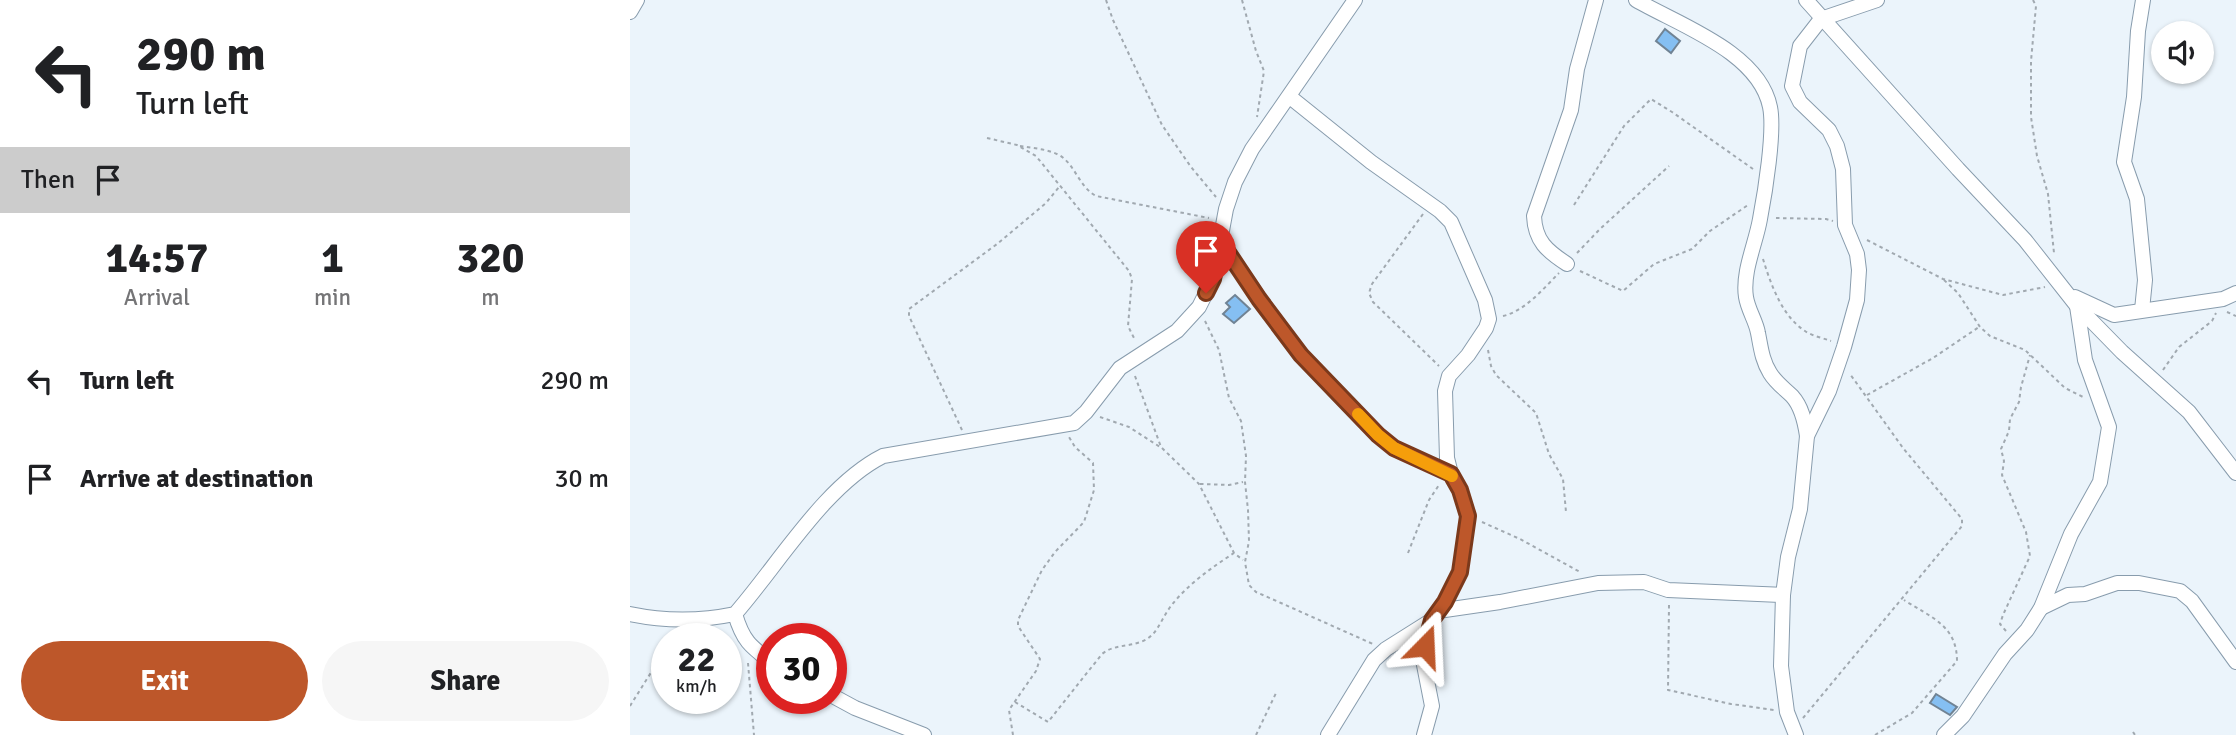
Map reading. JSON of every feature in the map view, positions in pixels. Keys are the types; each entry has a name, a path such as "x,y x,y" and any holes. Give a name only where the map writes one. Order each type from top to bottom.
{"street":[{"path":"630,12 637,0"},
{"path":"630,614 712,619 735,614 836,489 863,466 883,456 1074,423 1086,412 1120,368 1177,331 1199,307 1213,279 1225,215 1235,182 1252,149 1290,97 1322,44 1355,0"},
{"path":"1567,264 1544,249 1534,230 1534,216 1571,110 1577,69 1596,0"},
{"path":"1636,0 1713,41 1754,75 1767,95 1771,109 1772,127 1760,218 1746,281 1746,295 1758,332 1761,356 1775,380 1797,402 1807,436 1800,509 1788,557 1783,595 1781,666 1787,712 1795,732"},
{"path":"1806,0 2025,240 2074,300 2154,382 2189,412 2236,473"},
{"path":"1807,436 1825,401 1844,347 1857,300 1859,270 1857,254 1846,228 1843,170 1837,146 1829,130 1800,102 1793,86 1800,46 1821,19 1877,0"},
{"path":"2142,310 2145,280 2137,200 2124,162 2134,97 2143,0"},
{"path":"1290,97 1451,222 1485,300 1487,323 1468,355 1449,376 1444,409 1449,473 1460,490 1468,516 1460,572 1435,616 1423,660 1432,706 1424,735"},
{"path":"1221,242 1301,355 1378,435 1394,448 1449,473"},
{"path":"2074,300 2114,315 2229,296"},
{"path":"1944,735 1963,716 2005,654 2041,608 2071,534 2100,482 2109,427 2085,360 2074,300"},
{"path":"1328,735 1374,660 1435,616 1598,583 1644,582 1668,590 1783,595"},
{"path":"2041,608 2068,595 2085,594 2117,583 2139,583 2180,592 2192,601 2236,662"},
{"path":"735,614 741,635 756,650"},
{"path":"847,704 924,735"}],"path":[{"path":"1106,0 1162,125 1225,215"},
{"path":"1242,0 1264,71 1256,126"},
{"path":"2033,0 2036,6 2031,61 2031,117 2037,156 2048,194 2054,257"},
{"path":"1574,205 1624,126 1651,99 1765,178"},
{"path":"987,138 1059,155 1066,160 1089,192 1096,196 1225,215"},
{"path":"1017,145 1036,156 1132,276 1128,326 1142,354"},
{"path":"1566,512 1563,479 1549,454 1536,413 1496,375 1491,366 1487,323 1511,314 1540,293 1600,229 1669,166"},
{"path":"967,440 909,316 909,309 997,244 1046,203 1059,187"},
{"path":"1567,264 1623,290 1654,264 1692,250 1710,231 1763,194"},
{"path":"1430,205 1371,284 1369,293 1373,302 1449,376"},
{"path":"1760,218 1826,219 1943,279 2003,295 2046,287"},
{"path":"1756,238 1773,290 1795,323 1808,334 1817,335 1844,347"},
{"path":"1943,279 1958,293 1980,327 1990,336 2018,346 2065,388 2103,407"},
{"path":"2154,382 2179,347 2212,321 2229,296"},
{"path":"1199,307 1219,350 1229,398 1241,421 1246,456 1249,541 1245,562 1249,586 1256,592 1386,649"},
{"path":"1865,396 1933,358 1980,327"},
{"path":"2019,639 2000,624 2030,555 2026,532 2002,475 2004,461 2001,449 2009,430 2010,419 2019,402 2030,355"},
{"path":"1129,362 1161,447"},
{"path":"1795,732 1962,526 1962,519 1850,374"},
{"path":"1086,412 1129,427 1161,447 1199,484 1234,553 1245,562"},
{"path":"1013,735 1009,713 1036,671 1040,659 1018,626 1017,620 1049,561 1084,522 1094,490 1093,463 1070,442 1067,426"},
{"path":"1408,553 1429,500 1449,473"},
{"path":"1199,484 1229,485 1245,482"},
{"path":"1468,516 1520,539 1598,583"},
{"path":"1014,702 1048,722 1102,654 1108,649 1129,646 1149,638 1171,606 1209,569 1234,553"},
{"path":"1668,590 1668,690 1731,704 1787,712"},
{"path":"1875,735 1912,713 1957,661 1952,634 1903,599"},
{"path":"748,644 748,685 754,735"},
{"path":"630,706 651,673"},
{"path":"1256,735 1278,691"}],"building":[{"path":"1665,29 1680,41 1671,53 1656,41"},
{"path":"1235,295 1250,309 1234,323 1223,314 1230,307 1226,303"},
{"path":"1936,694 1957,707 1950,715 1930,703"}],"slow traffic":[{"path":"1358,414 1394,448 1452,476"}],"route":[{"path":"1206,293 1213,279 1221,242 1301,355 1378,435 1394,448 1451,474 1460,490 1468,516 1460,572 1445,602 1432,620 1425,646"}]}
